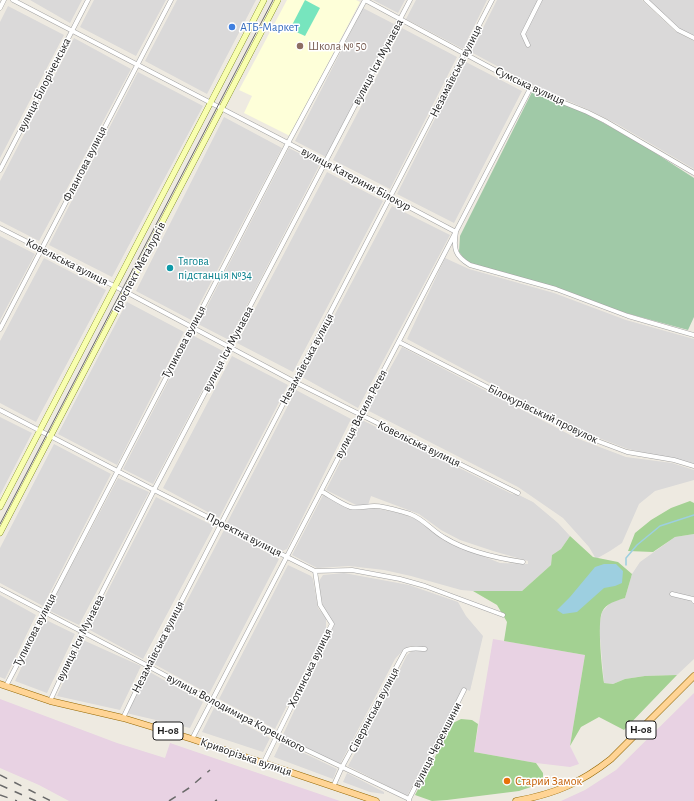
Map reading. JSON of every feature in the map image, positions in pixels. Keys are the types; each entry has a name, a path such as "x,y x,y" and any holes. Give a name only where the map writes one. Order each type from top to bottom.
{"main road":[{"name":"проспект Металургів","path":"0,507 264,0"},
{"name":"проспект Металургів","path":"0,533 278,0"},
{"name":"Н-08","path":"516,801 554,792 584,779 597,770 611,759 694,676"},
{"name":"Криворізька вулиця","path":"3,685 50,701 123,718 192,739 376,801"}],"street":[{"path":"0,8 4,0"},
{"name":"вулиця Катерини Білокур","path":"13,0 211,102 456,232"},
{"name":"вулиця Білоріченська","path":"0,170 88,0"},
{"name":"Флангова вулиця","path":"0,329 171,0"},
{"name":"Сумська вулиця","path":"365,0 530,89 587,112 605,121 694,173"},
{"name":"Тупикова вулиця","path":"3,685 44,612 288,143 365,0"},
{"name":"вулиця Іси Мунаєва","path":"50,701 82,632 154,490 230,348 410,0"},
{"name":"Незамаївська вулиця","path":"123,718 148,666 492,0"},
{"path":"528,45 523,34 540,0"},
{"path":"646,0 678,30 694,38"},
{"name":"вулиця Василя Регея","path":"192,739 530,89"},
{"name":"Ковельська вулиця","path":"0,228 115,286 294,382 518,493"},
{"path":"456,232 454,242 457,255 462,261 470,265 556,289 628,316 694,335"},
{"name":"Білокурівський провулок","path":"399,342 579,434 627,452 674,460 694,466"},
{"name":"Проектна вулиця","path":"0,410 315,571 352,570 400,580 425,586 503,615"},
{"path":"321,491 351,507 385,507 418,517 443,537 452,542 489,556 523,562"},
{"name":"Хотинська вулиця","path":"263,764 332,624 320,605 315,571"},
{"name":"вулиця Володимира Корецького","path":"0,589 148,666 277,736 409,800"},
{"path":"672,594 693,599 694,601"},
{"name":"Сіверянська вулиця","path":"333,787 342,767 405,651 415,648 425,650"},
{"name":"вулиця Черемшини","path":"409,800 464,690"}],"shaded area":[{"path":"30,0 82,0 70,23"},
{"path":"94,0 166,0 136,56 80,27"},
{"path":"177,0 256,0 207,94 145,61"},
{"name":"Школа № 50","path":"287,0 356,0 360,2 290,136 244,113 252,96 239,90"},
{"path":"373,0 405,0 398,13"},
{"path":"416,0 487,0 463,49 406,19"},
{"path":"497,0 642,0 675,31 694,41 694,169 617,124 532,85 471,52"},
{"path":"648,0 694,0 694,36 680,29"},
{"path":"8,6 64,35 0,158 0,22"},
{"path":"363,8 394,24 326,157 295,141"},
{"path":"402,28 457,57 390,189 333,160"},
{"path":"74,38 131,69 39,241 0,221 0,181"},
{"path":"464,61 522,91 454,223 397,194"},
{"path":"138,72 203,106 112,277 49,245"},
{"path":"532,92 586,113 646,147 694,178 694,317 688,330 622,312 550,286 467,262 459,252 460,236"},
{"path":"224,117 282,148 191,320 136,291"},
{"path":"289,148 320,164 229,340 198,324"},
{"path":"327,172 383,201 293,372 237,343"},
{"path":"392,206 450,235 358,408 302,377"},
{"path":"0,236 35,254 0,320"},
{"path":"44,258 106,290 36,422 0,403 0,341"},
{"path":"445,258 469,269 554,293 626,320 694,339 694,464 628,449 580,431 407,339"},
{"path":"127,302 184,332 117,465 58,434"},
{"path":"192,335 223,351 153,484 123,469"},
{"path":"402,347 576,438 626,457 672,463 694,470 694,480 655,491 639,504 622,543 596,559 589,547 563,518 518,487 367,410"},
{"path":"232,356 288,385 219,518 163,488"},
{"path":"296,390 351,419 287,549 282,551 227,523"},
{"path":"0,417 32,433 0,495"},
{"path":"362,420 512,494 519,495 533,502 558,523 570,536 561,549 552,555 551,565 522,591 473,591 461,590 384,570 349,566 317,568 292,555 323,495 350,509 358,510 374,508 399,513 416,519 443,540 500,563 528,564 528,561 460,540 441,530 419,514 371,496 368,505 356,505 326,490"},
{"path":"54,444 111,474 43,606 0,583 0,548"},
{"path":"118,478 149,492 79,625 48,610"},
{"path":"156,497 214,526 143,659 88,629"},
{"path":"224,530 279,559 209,694 154,664"},
{"path":"694,534 694,659 677,675 645,676 625,679 613,684 604,683 599,626 602,612 611,602 625,598 632,574 640,562 675,537"},
{"path":"288,565 311,576 313,579 318,608 326,618 326,629 275,729 219,699"},
{"path":"344,573 409,585 458,602 466,616 483,636 470,691 463,688 407,796 348,766 391,688 407,655 413,650 426,651 427,648 410,646 404,649 395,659 340,764 282,737 334,625 324,610 319,581 323,575"},
{"path":"0,595 36,615 5,679 0,677"},
{"path":"44,619 75,634 47,693 15,681"},
{"path":"493,639 585,655 570,746 579,764 570,767 536,763 474,752"},
{"path":"83,640 141,666 120,710 57,696"},
{"path":"148,671 203,702 190,728 126,713"},
{"path":"694,693 694,801 561,801 585,790 616,770"},
{"path":"0,699 117,743 165,758 170,743 340,801 69,801 39,785 0,768"},
{"path":"214,708 270,738 263,752 202,732"},
{"path":"281,742 337,769 333,779 274,757"},
{"path":"347,773 384,792 384,794 370,792 343,782"}],"green space":[{"path":"305,0 320,8 305,36 290,29"},
{"path":"690,501 694,503 694,534 675,537 653,552 628,551 635,533 651,520 671,508"},
{"path":"570,536 593,557 618,562 632,574 625,598 609,604 602,612 600,636 604,683 613,684 625,679 645,676 677,675 624,730 599,717 581,727 570,746 585,655 504,641 507,622 497,605 473,591 522,591 551,565 552,555 561,549"},
{"path":"461,719 472,720 478,724 474,752 536,763 543,773 543,783 519,791 447,800 432,801 415,795 453,723"}],"water":[{"path":"604,564 616,564 623,571 622,583 604,588 577,612 563,614 557,610 595,567"}],"waterway":[{"path":"626,565 626,558 637,545 660,526 694,515"}],"tram line":[{"path":"0,524 273,0"}],"railway":[{"path":"169,801 189,788 210,770"},
{"path":"0,775 51,801"},
{"path":"0,785 36,801"},
{"path":"0,795 17,801"}],"place":[{"name":"АТБ-Маркет","path":"232,27"},
{"name":"Школа № 50","path":"300,46"},
{"name":"Тягова пiдстанцiя №34","path":"170,268"},
{"name":"Старий Замок","path":"507,781"}]}
